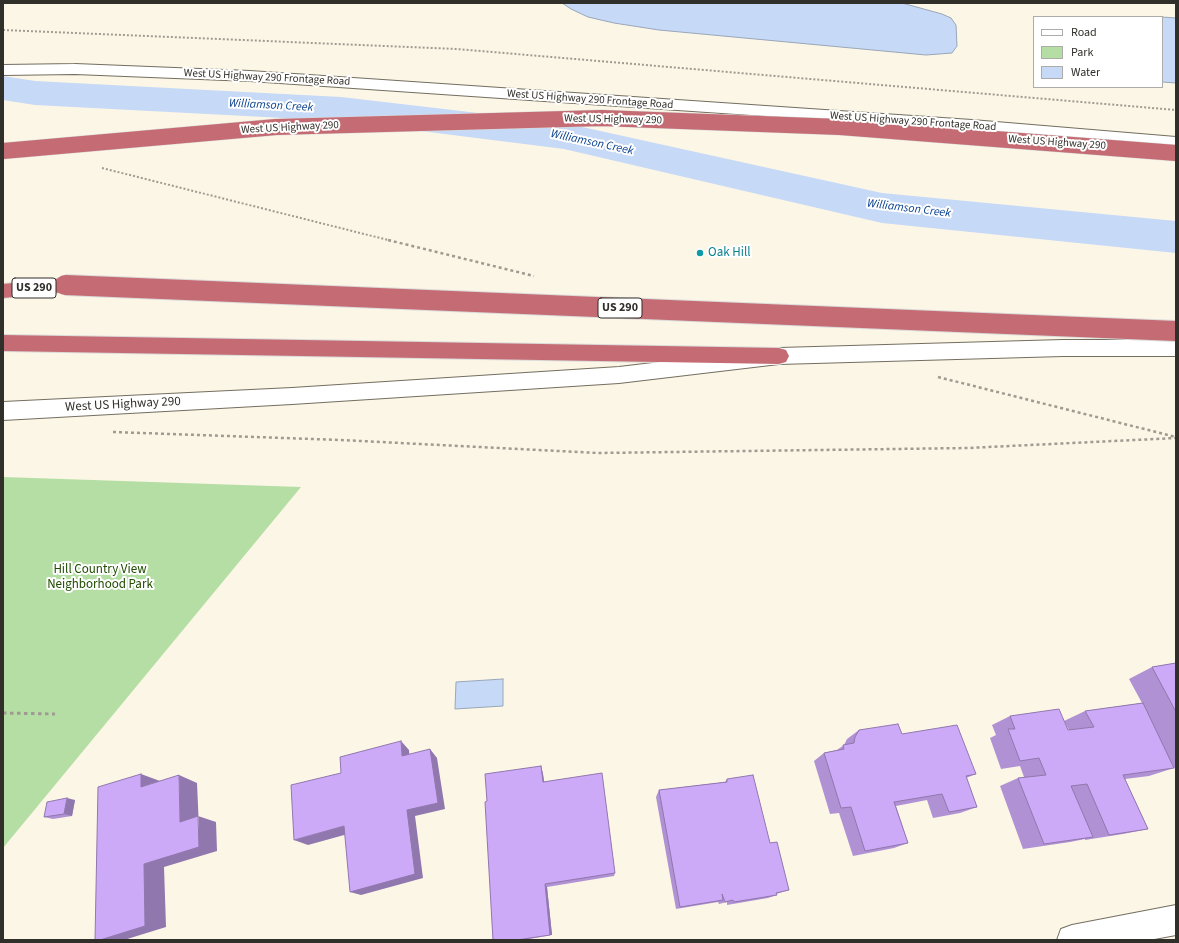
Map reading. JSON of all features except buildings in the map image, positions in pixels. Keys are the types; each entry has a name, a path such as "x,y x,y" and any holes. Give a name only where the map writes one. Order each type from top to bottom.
{"highway":[{"name":"West US Highway 290","path":"3,151 276,127 602,118 840,126 1176,153"},
{"name":"US 290","path":"3,291 65,285 1176,331"},
{"path":"3,343 779,356"}],"main road":[{"path":"3,56 75,69"},
{"name":"West US Highway 290 Frontage Road","path":"3,70 75,69 250,76 972,125 1176,142"},
{"name":"West US Highway 290","path":"3,411 284,397 612,375 779,356 1063,348 1176,348"},
{"path":"1072,940 1176,920"}],"path":[{"path":"3,30 457,49 1176,110"},
{"path":"96,166 536,276"},
{"path":"931,376 1176,438"},
{"path":"107,432 341,440 598,453 968,448 1176,438"},
{"path":"3,713 55,714"}],"green space":[{"name":"Hill Country View Neighborhood Park","path":"3,477 301,487 3,848"}],"water":[{"path":"562,3 902,3 951,18 956,25 957,46 952,53 926,55 659,30 614,23 588,17"},
{"path":"1163,17 1176,18 1176,83 1163,82"},
{"path":"503,679 503,706 455,709 456,682"}],"waterway":[{"name":"Williamson Creek","path":"3,88 35,93 341,109 564,136 882,208 1176,237"}],"place":[{"name":"Oak Hill","path":"700,253"}]}
